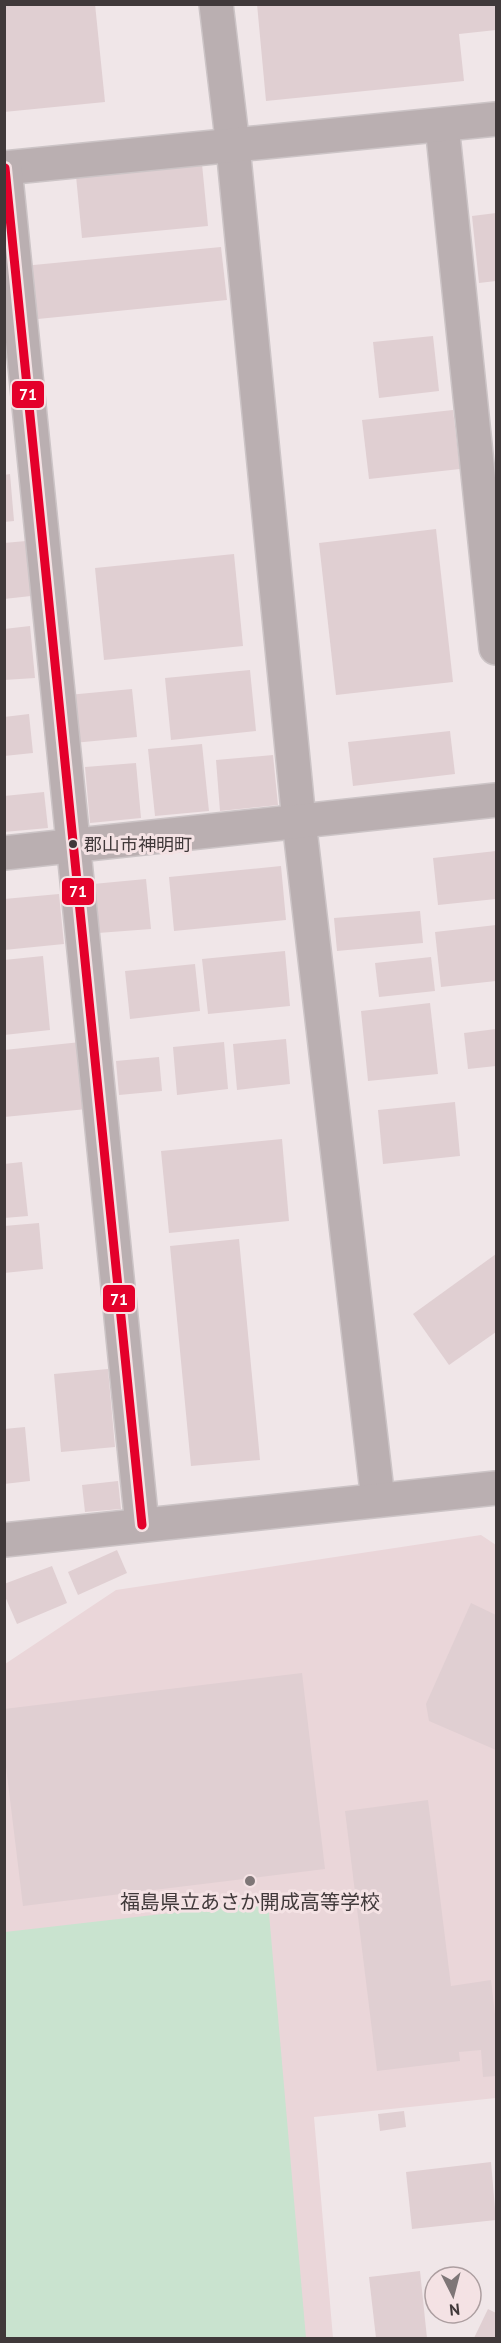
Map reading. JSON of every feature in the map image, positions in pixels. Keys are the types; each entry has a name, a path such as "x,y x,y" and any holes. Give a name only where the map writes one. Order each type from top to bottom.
{"street":[{"path":"216,4 233,147 299,821 378,1500"},
{"path":"142,1525 5,168 496,119"},
{"path":"442,125 496,648"},
{"path":"4,853 496,800"},
{"path":"4,1540 496,1488"}],"shaded area":[{"name":"福島県立あさか開成高等学校","path":"481,1535 496,1545 496,2098 314,2117 333,2338 5,2338 5,1664 116,1590"}],"green space":[{"path":"268,1902 306,2338 5,2338 5,1932"}],"building":[{"path":"4,4 95,4 105,102 4,112"},
{"path":"257,4 496,4 496,30 459,34 464,81 266,101"},
{"path":"202,164 208,226 82,238 76,176"},
{"path":"496,213 496,281 479,283 472,216"},
{"path":"221,247 227,300 28,320 23,266"},
{"path":"433,336 439,391 379,398 373,342"},
{"path":"453,410 460,469 369,479 362,420"},
{"path":"10,474 14,521 4,522 4,475"},
{"path":"436,529 453,682 336,695 319,543"},
{"path":"26,541 31,596 4,599 4,543"},
{"path":"234,554 243,646 104,660 95,568"},
{"path":"30,626 35,678 4,680 4,629"},
{"path":"250,670 256,731 171,740 165,678"},
{"path":"132,689 137,737 73,743 68,695"},
{"path":"29,714 33,753 4,756 4,717"},
{"path":"450,731 455,774 353,786 348,742"},
{"path":"202,744 209,811 155,816 148,749"},
{"path":"273,755 278,805 220,811 216,760"},
{"path":"136,763 141,818 90,823 85,767"},
{"path":"44,792 48,828 4,832 4,796"},
{"path":"496,851 496,899 438,905 433,858"},
{"path":"281,866 286,920 174,931 169,877"},
{"path":"146,879 151,929 98,933 93,884"},
{"path":"59,894 64,944 4,950 4,899"},
{"path":"420,911 423,943 337,951 334,918"},
{"path":"496,925 496,981 441,987 435,932"},
{"path":"285,951 290,1006 208,1014 202,959"},
{"path":"43,956 50,1030 4,1035 4,960"},
{"path":"431,957 435,991 379,997 375,963"},
{"path":"195,964 200,1011 130,1019 125,971"},
{"path":"430,1003 438,1074 368,1081 361,1011"},
{"path":"496,1029 496,1066 468,1069 464,1033"},
{"path":"286,1039 290,1084 237,1090 233,1044"},
{"path":"81,1042 87,1109 4,1117 4,1050"},
{"path":"224,1042 228,1089 177,1095 173,1047"},
{"path":"159,1057 162,1091 119,1095 116,1061"},
{"path":"455,1102 460,1156 383,1164 378,1110"},
{"path":"282,1139 289,1221 169,1233 161,1151"},
{"path":"22,1162 28,1216 4,1218 4,1164"},
{"path":"39,1223 43,1269 4,1273 4,1226"},
{"path":"239,1239 260,1460 191,1466 170,1246"},
{"path":"496,1254 496,1332 449,1365 413,1314"},
{"path":"108,1369 115,1447 61,1452 54,1374"},
{"path":"25,1427 30,1481 4,1484 4,1429"},
{"path":"118,1481 121,1509 85,1512 82,1485"},
{"path":"117,1550 127,1573 78,1595 68,1572"},
{"path":"52,1566 67,1603 17,1624 4,1594 4,1584"},
{"path":"471,1603 496,1615 496,1750 429,1721 426,1704"},
{"path":"302,1673 325,1869 23,1906 4,1750 4,1709"},
{"path":"428,1800 451,1986 491,1980 496,2023 496,2076 483,2077 481,2050 459,2052 460,2061 377,2071 345,1811"},
{"path":"404,2111 406,2127 380,2131 378,2114"},
{"path":"491,2162 496,2220 412,2229 406,2172"},
{"path":"420,2271 423,2325 426,2325 427,2338 376,2338 369,2277"},
{"path":"488,2309 496,2313 496,2338 474,2338 480,2325 483,2325"}],"transit line":[{"name":"71","path":"5,168 142,1525"}],"place":[{"name":"郡山市神明町","path":"73,844"},
{"name":"福島県立あさか開成高等学校","path":"250,1881"}]}
